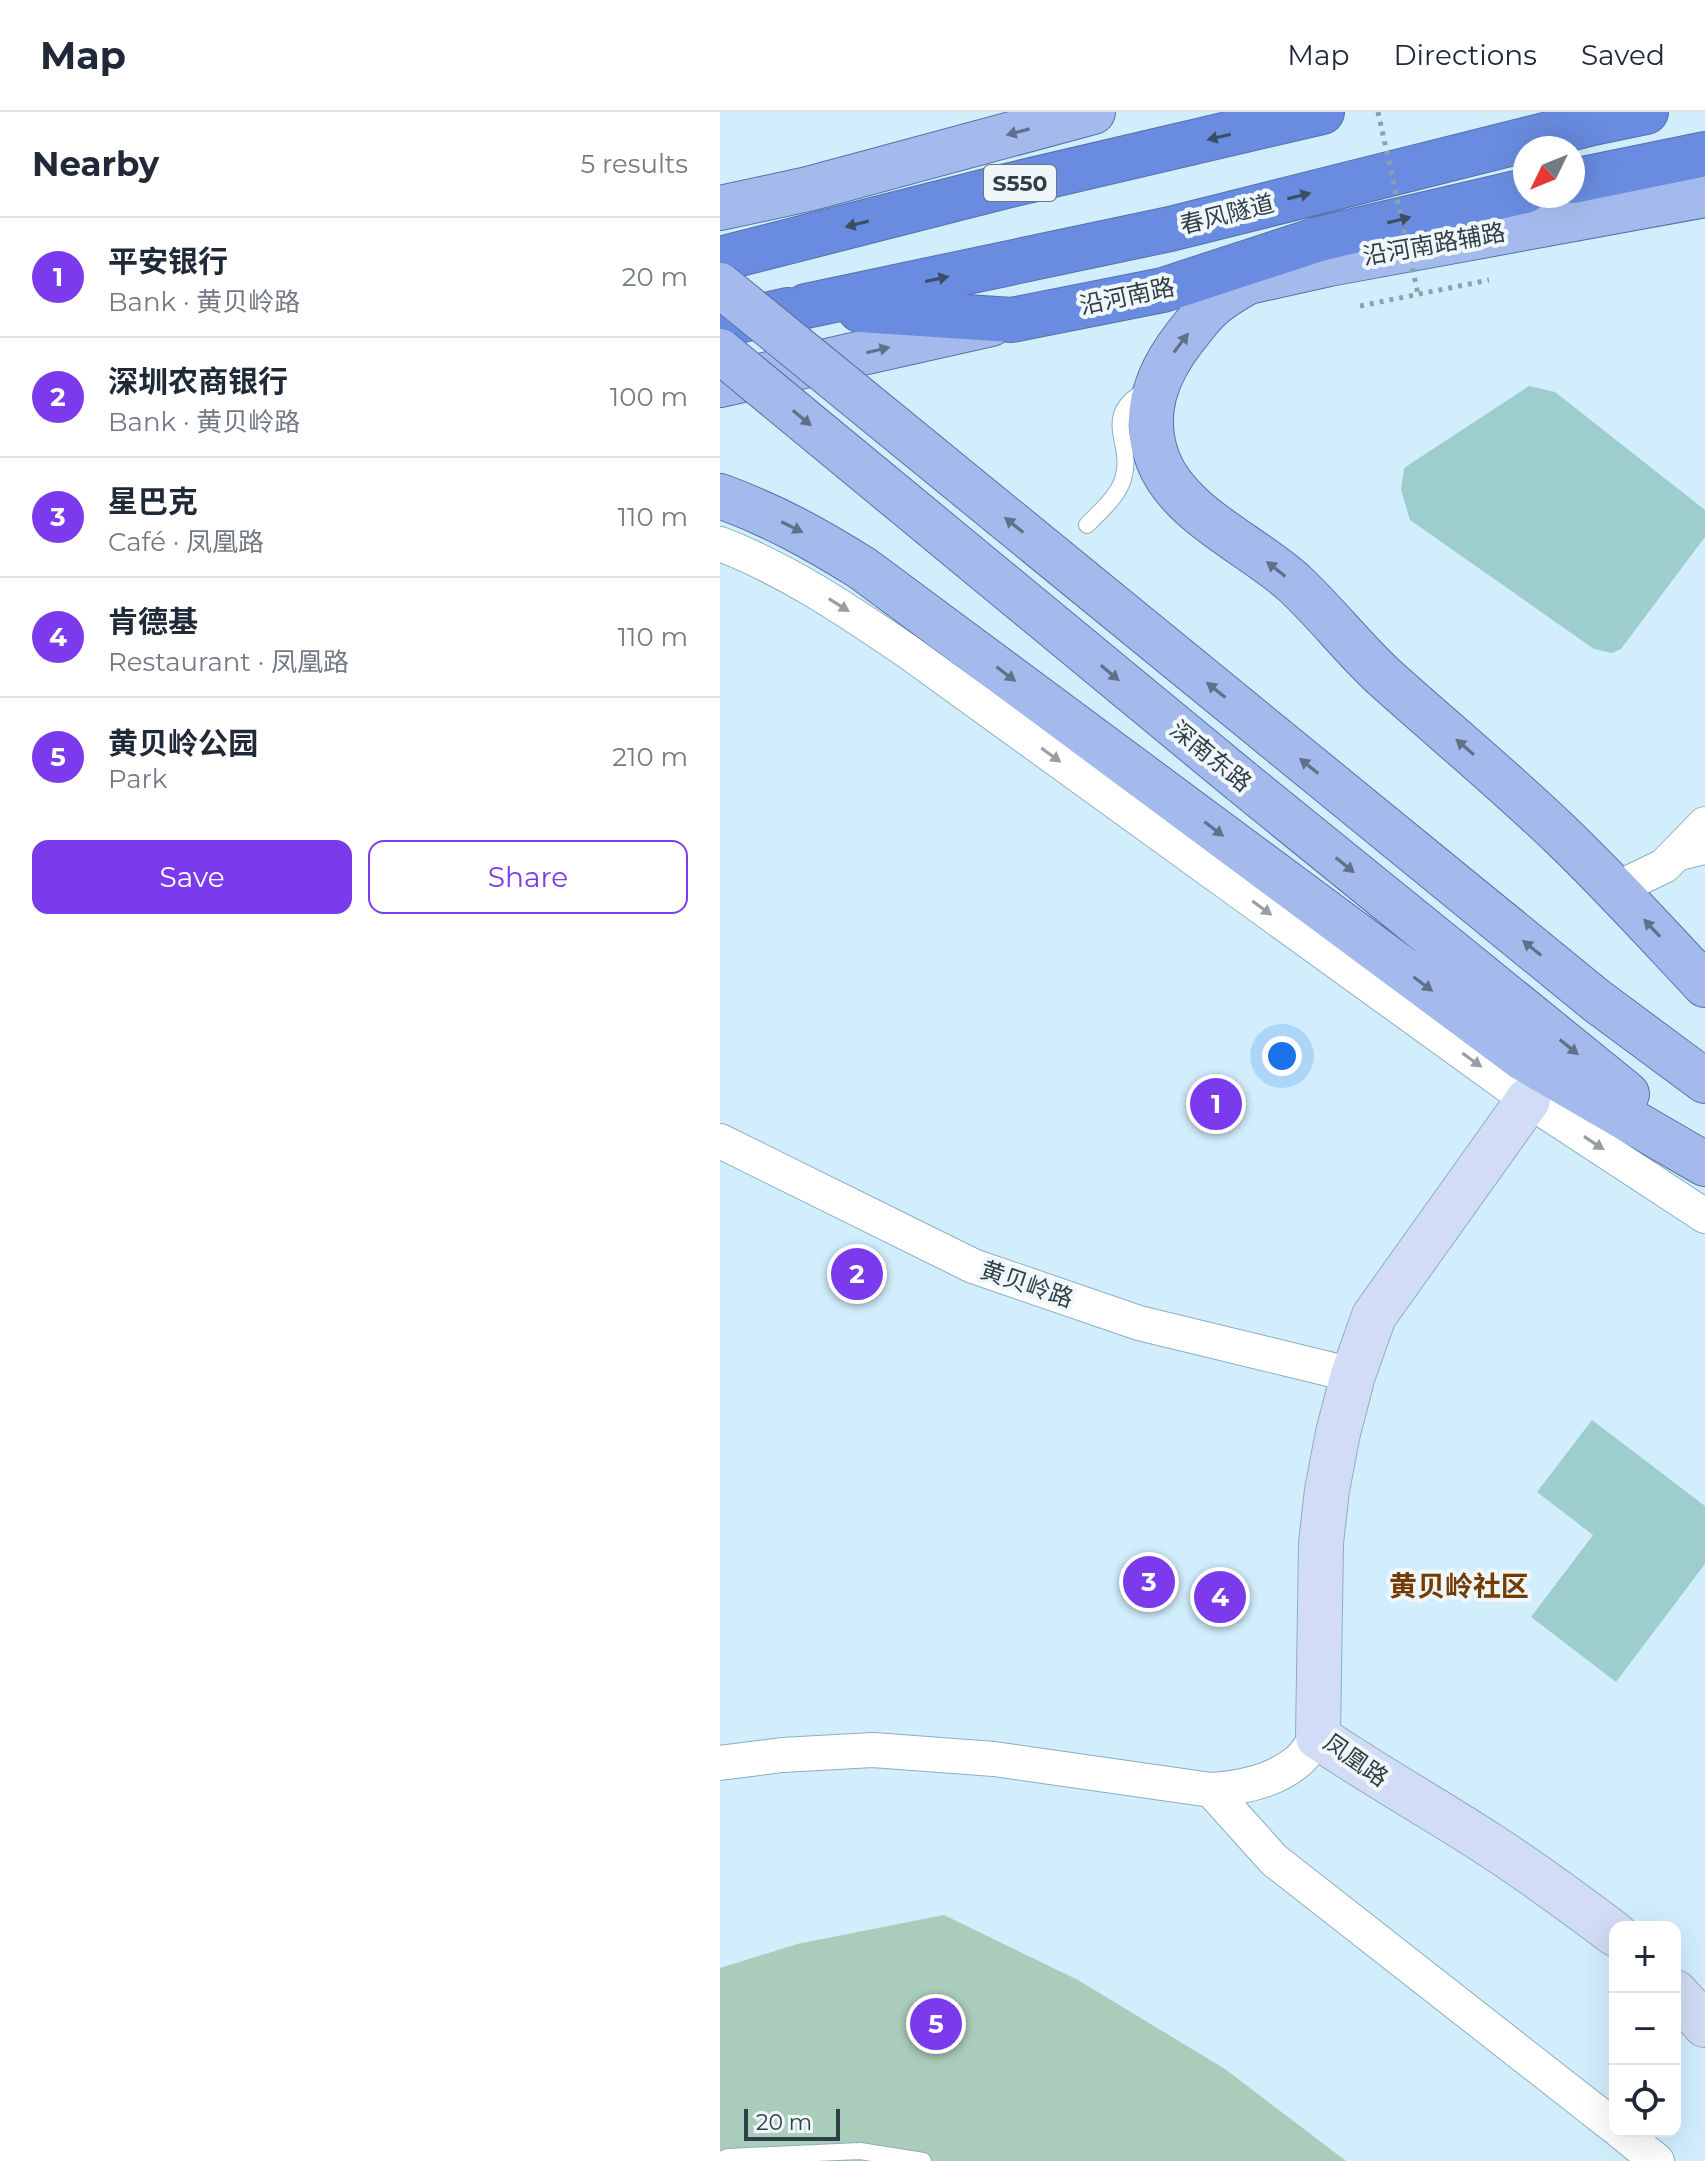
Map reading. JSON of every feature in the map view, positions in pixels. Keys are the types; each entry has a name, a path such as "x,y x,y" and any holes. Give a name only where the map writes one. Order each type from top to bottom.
{"highway":[{"name":"S550","path":"720,259 1002,187 1322,112"},
{"name":"春风隧道","path":"806,306 1170,229 1646,112"},
{"path":"1585,197 1705,154"},
{"name":"沿河南路","path":"720,325 806,306 1012,320 1163,290 1319,239 1513,194"}],"main road":[{"path":"720,208 808,189 1093,112"},
{"name":"沿河南路辅路","path":"1585,199 1705,195"},
{"name":"沿河南路辅路","path":"1163,290 1248,282 1544,208"},
{"path":"1248,282 1213,305 1164,366 1156,384 1151,405 1152,432 1157,458 1168,480 1221,529 1292,582 1380,673 1562,836 1705,985"},
{"path":"720,285 1597,1001 1705,1081"},
{"path":"720,385 1012,320"},
{"name":"深南东路","path":"720,351 1241,781 1705,1158"},
{"path":"720,496 809,535 862,568 1535,1092 1705,1164"}],"street":[{"path":"720,544 781,571 938,666 1705,1216"},
{"path":"1616,889 1664,866 1705,824"},
{"name":"凤凰路","path":"1535,1092 1374,1316 1353,1375 1335,1447 1321,1543 1318,1737 1564,1894 1609,1929"},
{"name":"黄贝岭路","path":"720,1141 973,1266 1139,1323 1353,1375"},
{"path":"720,1763 782,1755 873,1750 994,1759 1211,1790 1239,1788 1267,1779 1296,1763 1318,1737"},
{"path":"1211,1790 1274,1860 1609,2122"},
{"path":"1676,1993 1705,2025"},
{"path":"1627,2137 1657,2161"}],"lane":[{"path":"1087,525 1107,505 1122,483 1125,467 1120,426 1124,410 1136,396 1156,384"},
{"path":"1664,866 1705,856"},
{"path":"720,2160 728,2157 860,2151 923,2161"}],"path":[{"path":"1378,112 1418,294"},
{"path":"1360,306 1489,280"}],"green space":[{"path":"944,1915 1078,1980 1225,2069 1346,2161 720,2161 720,1968 797,1944"}],"building":[{"path":"1529,386 1555,392 1705,510 1705,537 1621,649 1612,653 1594,649 1410,520 1401,490 1404,468"},
{"path":"1592,1420 1705,1506 1705,1564 1616,1682 1531,1617 1593,1535 1537,1492"}],"place":[{"name":"平安银行","path":"1216,1104"},
{"name":"深圳农商银行","path":"857,1274"},
{"name":"星巴克","path":"1149,1582"},
{"name":"肯德基","path":"1220,1597"},
{"name":"黄贝岭公园","path":"936,2024"}],"district":[{"name":"黄贝岭社区","path":"1459,1586"}]}
